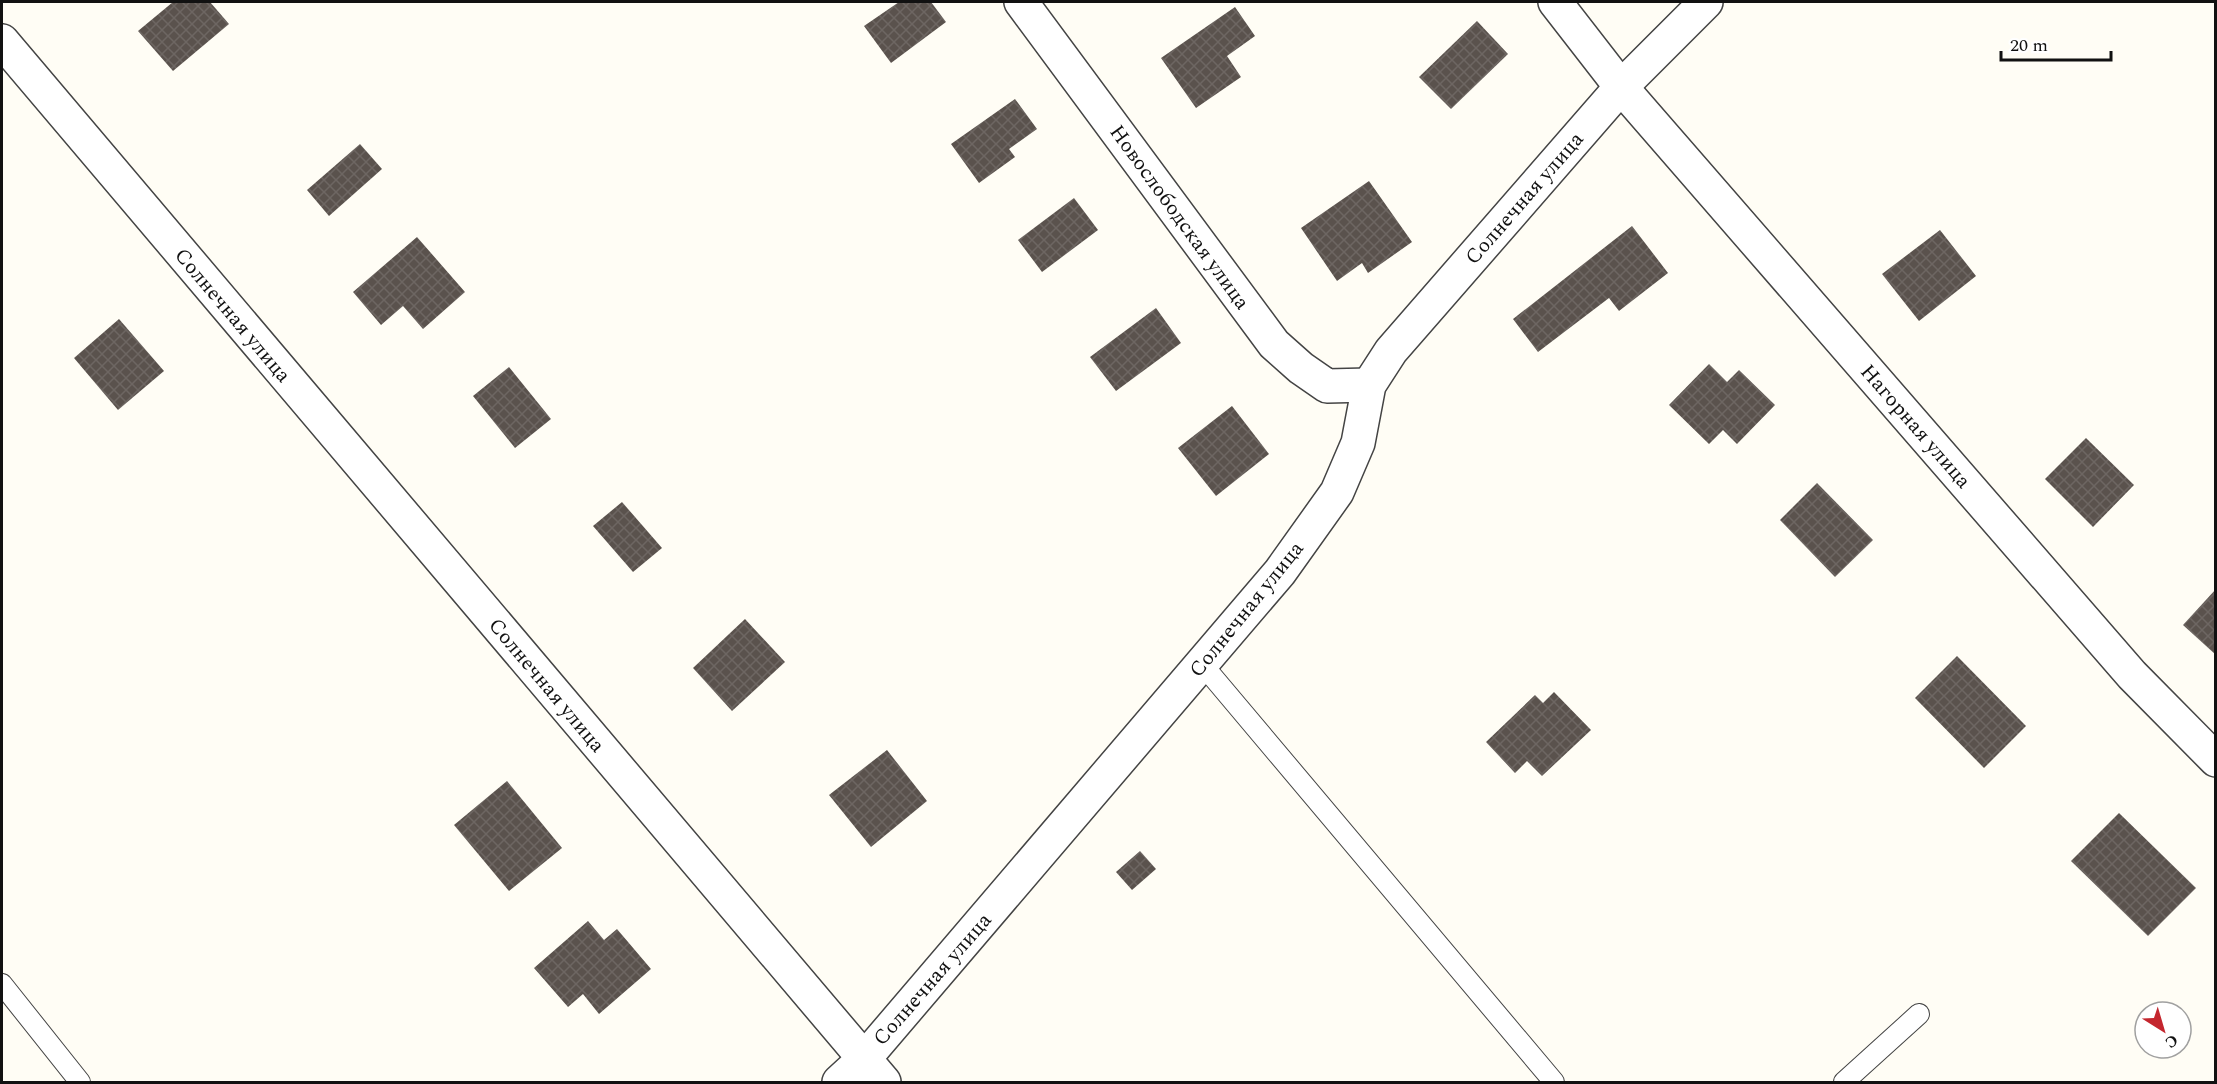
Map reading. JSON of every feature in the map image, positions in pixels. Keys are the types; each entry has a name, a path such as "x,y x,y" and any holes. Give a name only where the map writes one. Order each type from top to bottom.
{"street":[{"name":"Новослободская улица","path":"1022,2 1274,344 1301,368 1327,386 1369,385"},
{"name":"Нагорная улица","path":"1555,2 1621,87 2132,675 2216,760"},
{"name":"Солнечная улица","path":"2,41 874,1071 1202,664 1280,572 1337,492 1358,443 1369,385 1391,351 1621,87 1706,2"},
{"path":"839,1083 874,1071"}],"lane":[{"path":"1202,664 1554,1083"},
{"path":"2,984 80,1083"},
{"path":"1844,1083 1919,1014"}],"building":[{"path":"173,2 210,2 229,24 173,71 138,31"},
{"path":"899,2 931,2 946,22 891,63 864,26"},
{"path":"1235,7 1255,36 1227,56 1241,77 1196,108 1161,58"},
{"path":"1477,21 1508,54 1451,109 1419,77"},
{"path":"1015,99 1037,129 1009,149 1015,157 979,183 951,144"},
{"path":"360,144 382,169 329,216 307,190"},
{"path":"1369,181 1412,242 1368,273 1362,263 1337,281 1301,228"},
{"path":"1074,198 1098,230 1042,272 1018,240"},
{"path":"1632,226 1668,273 1619,311 1609,298 1538,352 1513,319"},
{"path":"1940,230 1976,276 1919,321 1882,274"},
{"path":"417,237 465,292 423,329 403,306 381,325 353,292"},
{"path":"1156,308 1181,343 1116,391 1090,357"},
{"path":"119,319 164,371 118,410 74,358"},
{"path":"1709,364 1727,382 1739,370 1775,405 1737,444 1723,430 1709,444 1669,405"},
{"path":"509,367 551,419 515,448 473,396"},
{"path":"1232,406 1269,454 1216,496 1178,448"},
{"path":"2086,438 2134,485 2093,527 2045,479"},
{"path":"1817,483 1873,540 1835,577 1780,520"},
{"path":"622,502 662,548 633,572 593,526"},
{"path":"2216,589 2216,655 2183,625"},
{"path":"745,619 785,662 732,711 693,668"},
{"path":"1957,656 2026,726 1984,768 1915,698"},
{"path":"1554,692 1591,730 1542,776 1527,761 1515,773 1486,742 1535,695 1543,703"},
{"path":"887,750 927,801 871,847 829,795"},
{"path":"507,781 562,848 509,891 454,825"},
{"path":"2119,813 2196,888 2148,936 2071,861"},
{"path":"1140,851 1156,869 1132,890 1116,872"},
{"path":"588,921 604,940 617,929 651,969 599,1014 583,994 568,1007 534,968"}]}
